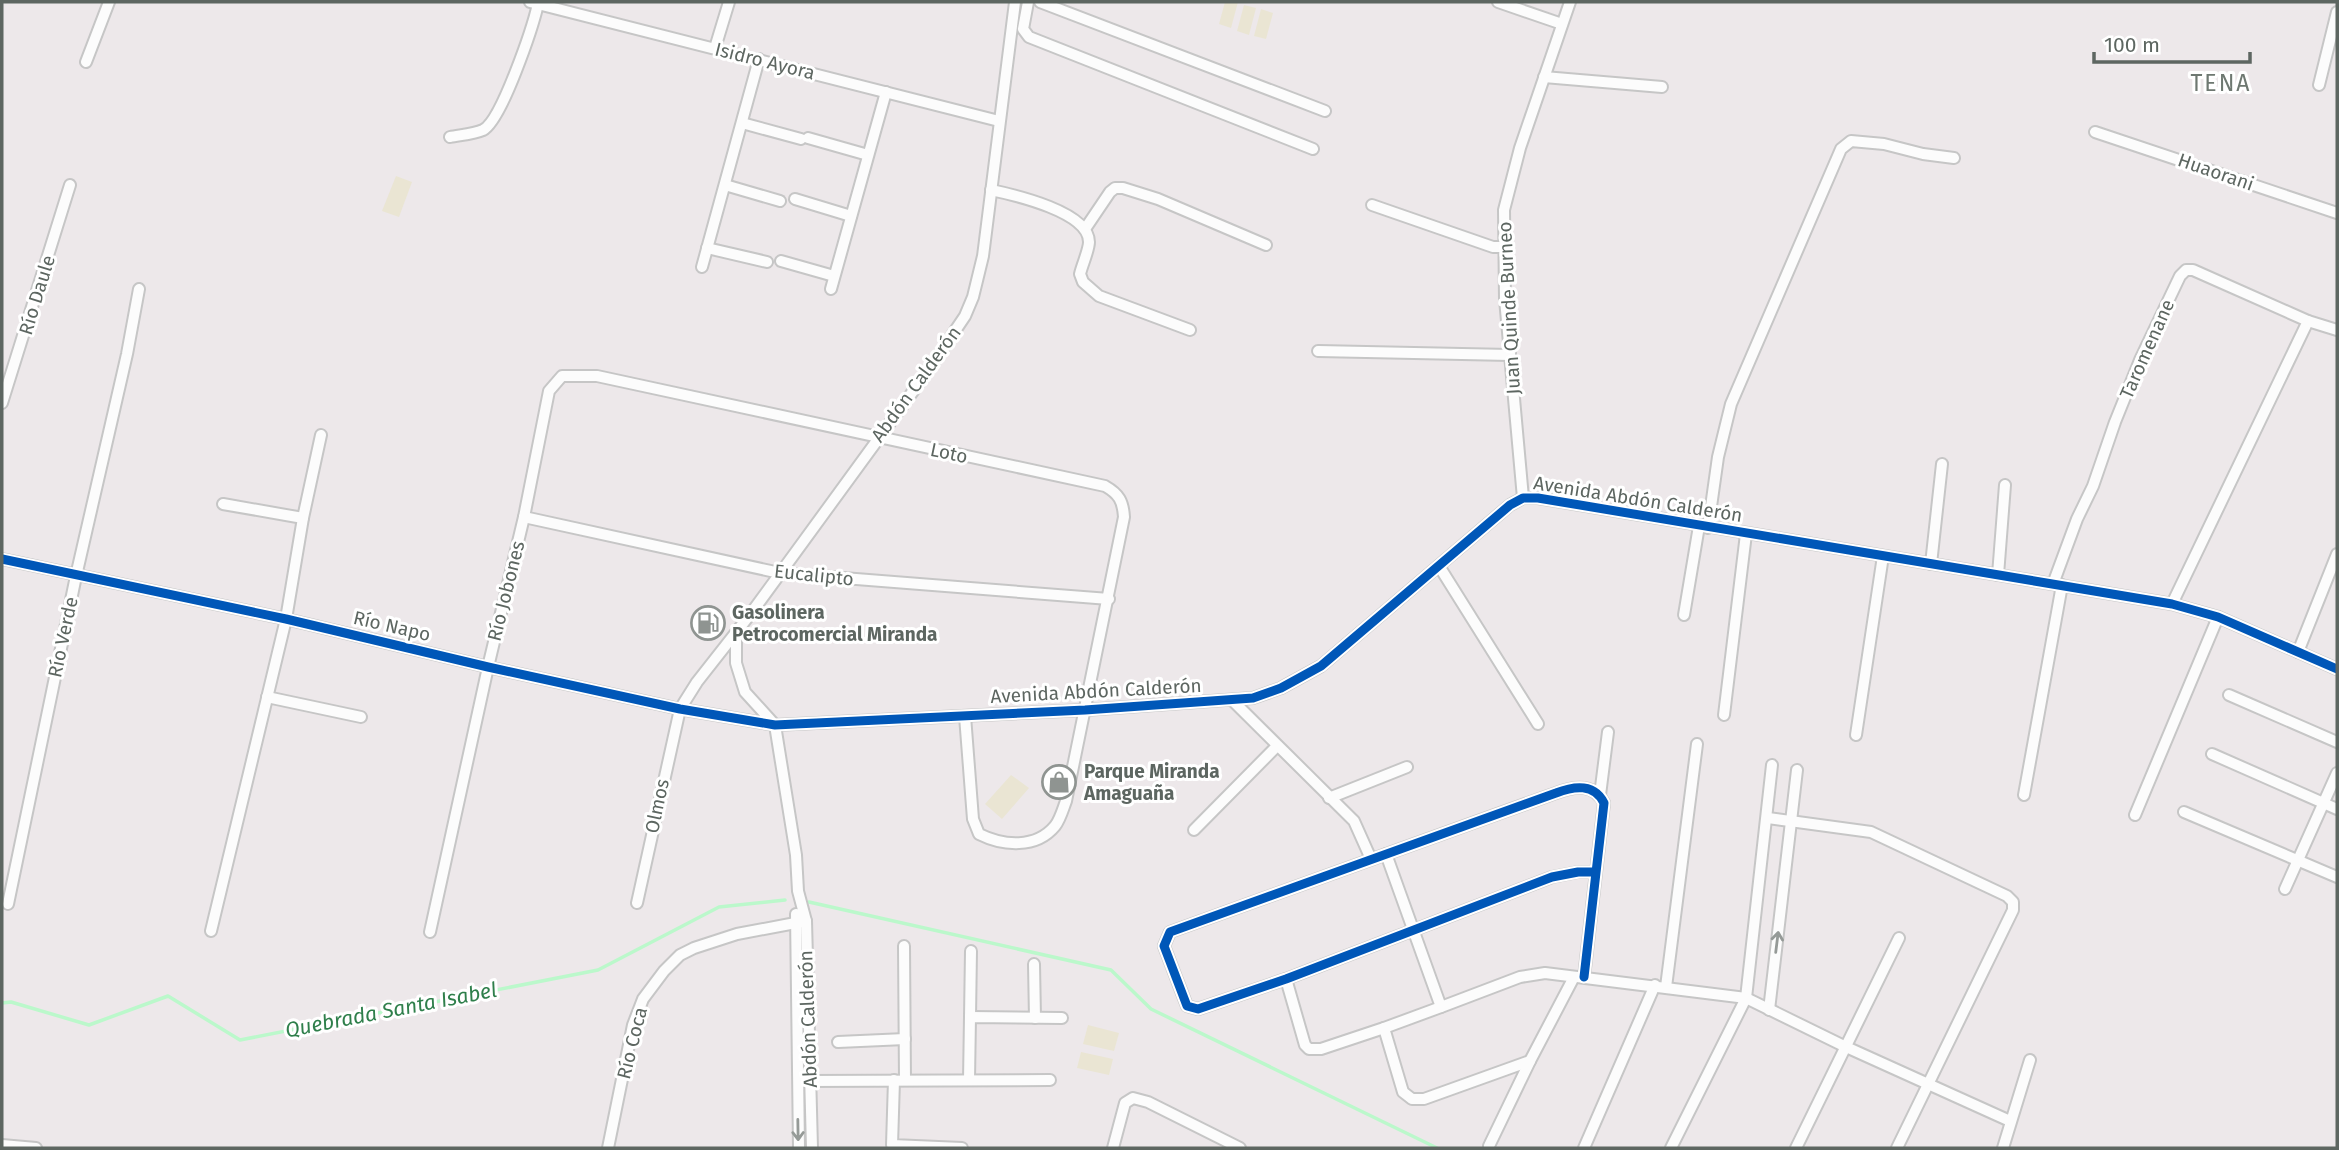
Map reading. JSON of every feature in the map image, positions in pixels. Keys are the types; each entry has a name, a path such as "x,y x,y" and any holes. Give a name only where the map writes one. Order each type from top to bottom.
{"street":[{"path":"86,62 109,2"},
{"path":"715,48 729,2"},
{"name":"Abdón Calderón","path":"680,709 696,682 736,633 965,316 980,269 1015,2"},
{"path":"1028,2 1023,29 1025,34 1313,149"},
{"path":"1040,2 1325,111"},
{"path":"1498,2 1562,24"},
{"name":"Juan Quinde Burneo","path":"1523,498 1505,299 1504,210 1520,148 1570,2"},
{"path":"450,136 483,130 493,120 502,104 536,15 534,3"},
{"name":"Isidro Ayora","path":"534,3 999,121"},
{"path":"2319,85 2337,12"},
{"path":"1009,43 1025,34"},
{"path":"702,267 759,59"},
{"path":"1544,77 1662,87"},
{"path":"831,289 886,92"},
{"path":"742,123 868,155"},
{"name":"Huaorani","path":"2095,132 2337,213"},
{"path":"1684,615 1731,404 1841,149 1851,141 1884,144 1923,154 1954,158"},
{"name":"Río Daule","path":"2,404 70,185"},
{"path":"725,185 780,201"},
{"path":"1085,229 1110,192 1115,188 1123,188 1158,199 1266,244"},
{"path":"991,190 1056,210 1085,229 1090,244 1080,274 1083,282 1099,296 1190,330"},
{"path":"795,199 851,216"},
{"path":"1371,205 1493,247 1504,247"},
{"path":"707,248 767,262"},
{"path":"781,261 834,276"},
{"name":"Taromenane","path":"2024,795 2058,584 2077,519 2093,486 2140,360 2180,276 2186,270 2193,270 2308,321 2337,330"},
{"name":"Río Verde","path":"8,904 139,289"},
{"path":"2172,604 2308,321"},
{"path":"1318,351 1510,355"},
{"name":"Loto","path":"562,376 597,376 1105,486 1115,492 1123,503 1124,517 1066,801 1056,826 1038,840 1015,844 992,841 979,834 973,819 965,716"},
{"name":"Río Jobones","path":"430,932 524,517 549,391 562,376"},
{"path":"211,932 286,619 303,518 321,435"},
{"path":"1931,564 1942,464"},
{"path":"1998,575 2005,485"},
{"name":"Avenida Abdón Calderón","path":"775,725 1086,710 1253,698 1281,688 1321,666 1510,505 1523,498 1538,498 2172,604 2218,617 2337,668"},
{"path":"223,504 303,518"},
{"name":"Eucalipto","path":"524,517 780,573 1109,599"},
{"path":"1724,715 1746,534"},
{"path":"2298,652 2337,554"},
{"path":"1856,735 1883,556"},
{"name":"Río Napo","path":"2,559 286,619 680,709 775,725"},
{"path":"1439,566 1538,724"},
{"path":"2135,815 2218,617"},
{"path":"736,633 736,663 745,692 775,725"},
{"path":"2229,695 2337,742"},
{"path":"267,697 361,717"},
{"path":"1232,700 1353,821 1371,859"},
{"name":"Olmos","path":"637,903 680,709"},
{"name":"Abdón Calderón","path":"775,725 796,855 812,1148"},
{"path":"1489,1146 1530,1061 1579,977 1604,803 1600,795 1608,733"},
{"path":"1584,1148 1661,986 1696,744"},
{"path":"1194,830 1277,746"},
{"path":"2212,754 2337,809"},
{"path":"1671,1148 1746,998 1772,765"},
{"path":"1329,798 1407,767"},
{"path":"1769,1010 1797,770"},
{"path":"2285,889 2337,773"},
{"path":"1595,872 1552,877 1286,979 1198,1009 1187,1006 1164,946 1170,932 1568,789 1585,788 1600,795"},
{"path":"2184,812 2337,877"},
{"path":"1768,818 1871,832 2007,896 2014,902 2013,910 1896,1148"},
{"path":"1386,855 1441,1007"},
{"name":"Abdón Calderón","path":"799,1148 800,921"},
{"name":"Río Coca","path":"608,1148 633,1025 643,999 664,971 680,955 694,948 737,933 800,921"},
{"path":"1796,1148 1899,938"},
{"path":"904,946 905,1039 892,1147 962,1148"},
{"path":"969,1080 971,951"},
{"path":"1034,964 1035,1018"},
{"path":"1286,979 1305,1045 1309,1049 1321,1049 1534,974 1661,986 1746,998 1844,1046 2010,1121"},
{"path":"970,1017 1062,1018"},
{"path":"1384,1028 1401,1087 1412,1099 1424,1099 1530,1061"},
{"path":"838,1042 905,1039"},
{"path":"2003,1148 2030,1060"},
{"path":"798,1082 1050,1080"},
{"path":"1113,1148 1125,1103 1133,1098 1148,1102 1240,1148"},
{"path":"2,1145 36,1148"}],"shaded area":[{"path":"1225,2 1238,2 1231,28 1219,24"},
{"path":"1244,5 1256,8 1249,35 1237,31"},
{"path":"1261,9 1273,13 1266,39 1254,36"},
{"path":"396,176 412,182 399,217 382,211"},
{"path":"1011,775 1029,788 1002,819 985,804"},
{"path":"1088,1025 1119,1033 1114,1051 1083,1044"},
{"path":"1081,1052 1113,1059 1109,1075 1077,1068"}],"waterway":[{"name":"Quebrada Santa Isabel","path":"2,1003 11,1002 89,1025 168,996 240,1040 598,970 719,907 785,900"},
{"path":"809,902 1111,970 1151,1009 1437,1148"}],"cycle path":[{"path":"2,559 286,619 680,709 775,725 1085,710 1253,698 1281,688 1321,666 1510,505 1523,498 1538,498 2172,604 2218,617 2337,669"},
{"path":"1584,977 1604,803 1595,792 1583,788 1563,791 1170,932 1164,946 1187,1006 1198,1009 1286,979 1552,877 1595,872"}],"place":[{"name":"Gasolinera Petrocomercial Miranda","path":"708,623"},
{"name":"Parque Miranda Amaguaña","path":"1059,782"}],"district":[{"name":"TENA","path":"2221,83"}]}
